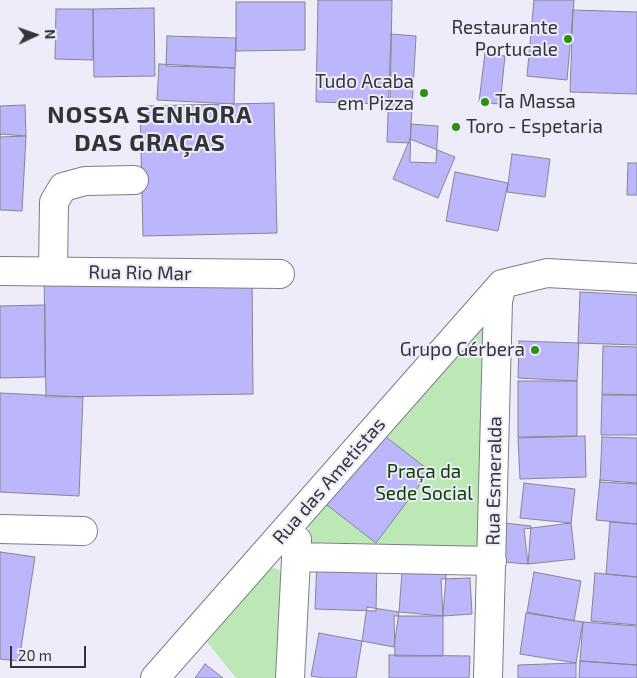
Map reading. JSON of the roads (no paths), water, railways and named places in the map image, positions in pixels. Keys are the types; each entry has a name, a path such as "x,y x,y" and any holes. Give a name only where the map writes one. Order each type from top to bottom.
{"street":[{"path":"53,272 54,202 63,187 85,181 134,180"},
{"name":"Rua Rio Mar","path":"0,271 280,274"},
{"path":"502,284 547,273 637,278"},
{"name":"Rua das Ametistas","path":"155,678 502,284"},
{"name":"Rua Esmeralda","path":"488,678 498,301 502,284"},
{"path":"290,678 299,516"},
{"path":"0,529 83,531"},
{"path":"296,557 492,561"}],"place":[{"name":"Restaurante Portucale","path":"568,39"},
{"name":"Tudo Acaba em Pizza","path":"424,93"},
{"name":"Ta Massa","path":"485,102"},
{"name":"Toro - Espetaria","path":"456,127"},
{"name":"Grupo Gérbera","path":"535,350"}],"district":[{"name":"NOSSA SENHORA DAS GRAÇAS","path":"150,129"}],"park label":[{"name":"Praça da Sede Social","path":"424,483"}]}
